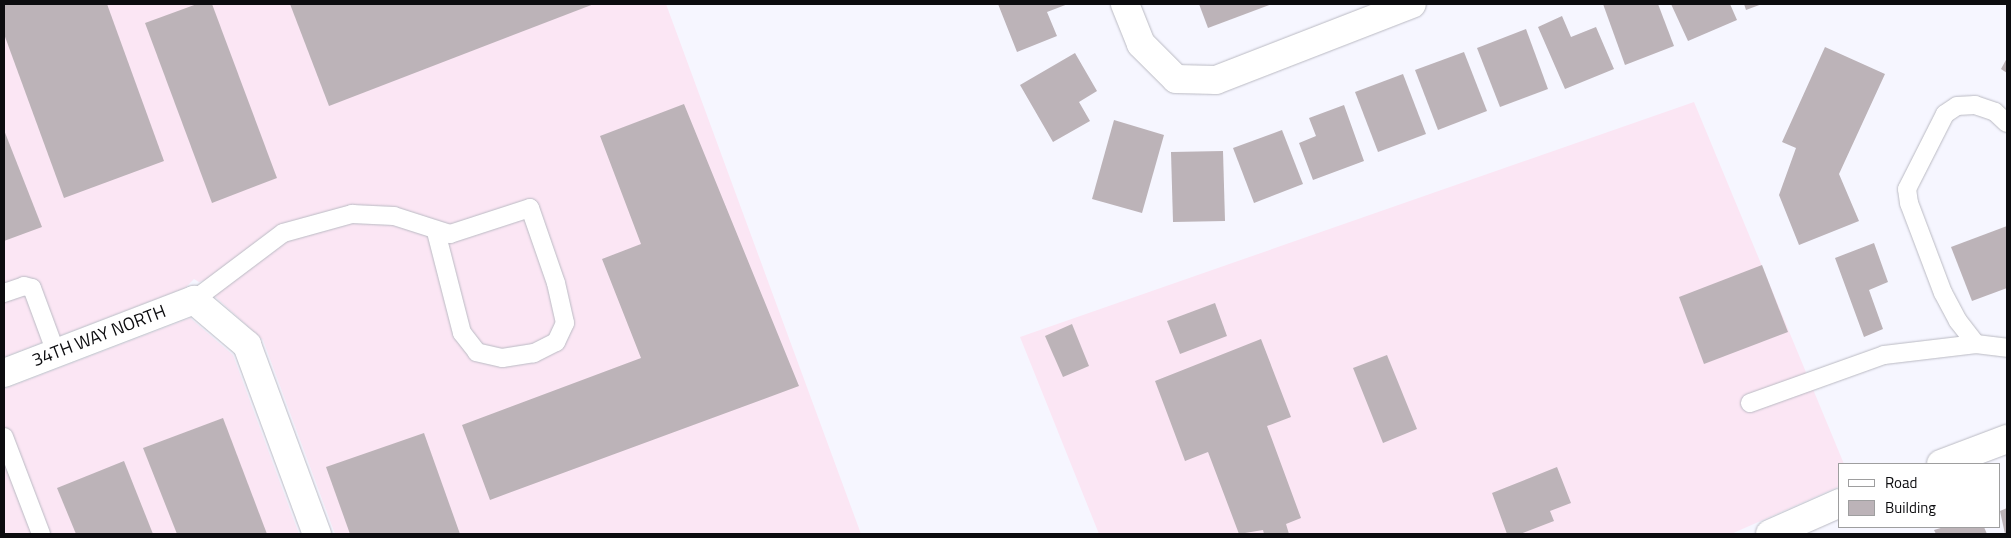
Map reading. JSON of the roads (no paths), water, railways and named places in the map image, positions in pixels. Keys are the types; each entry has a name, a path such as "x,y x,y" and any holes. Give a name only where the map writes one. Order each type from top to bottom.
{"street":[{"path":"1125,4 1141,44 1176,79 1216,80 1412,4"},
{"path":"194,300 247,346 317,534"},
{"name":"34TH WAY NORTH","path":"4,373 194,300"},
{"path":"1944,463 2007,439"},
{"path":"1770,534 1838,504"}],"lane":[{"path":"1976,344 1958,321 1943,293 1909,203 1907,189 1938,127 1951,110 1975,105 1996,112 2007,123"},
{"path":"194,300 283,232 352,214 394,216 436,232 450,234 530,208 556,283 565,323 556,342 534,353 502,358 477,352 462,333 436,232"},
{"path":"4,293 24,286 32,288 56,353"},
{"path":"1750,403 1884,355 1976,344 2007,348"},
{"path":"4,438 41,534"}]}
